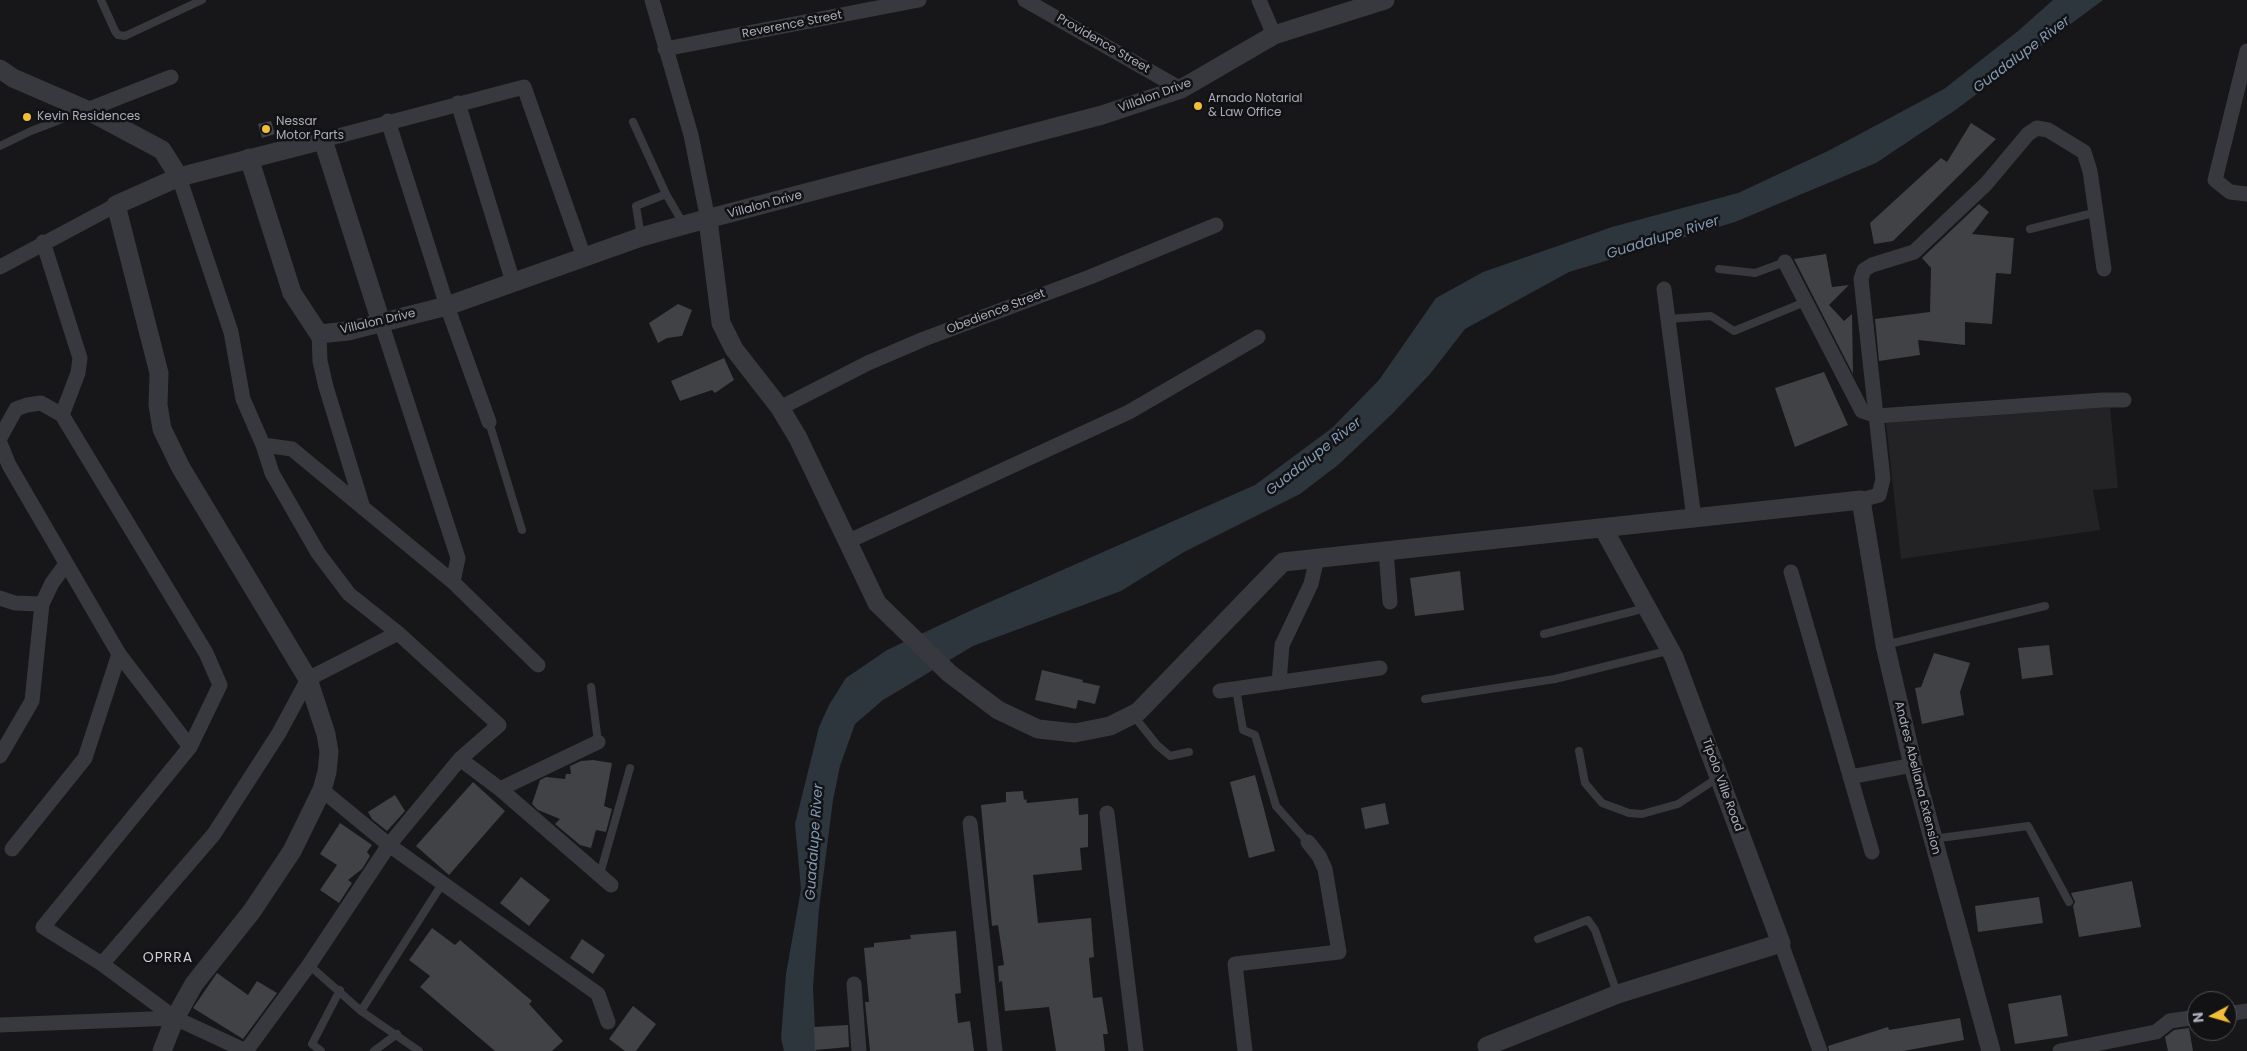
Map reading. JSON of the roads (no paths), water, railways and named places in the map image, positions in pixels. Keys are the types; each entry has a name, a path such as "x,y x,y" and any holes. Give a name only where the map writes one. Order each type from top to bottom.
{"street":[{"path":"652,0 691,135 708,220 721,323 734,349 780,408 798,438 849,541 865,582 877,603 949,673 998,710 1038,729 1075,733 1110,726 1132,715 1150,702 1283,562 1861,500 1879,496 1883,479 1862,279 1864,270 1872,265 1914,252 1986,184 2028,134 2037,128 2048,130 2084,152 2090,171 2104,269"},
{"name":"Reverence Street","path":"665,49 919,0"},
{"name":"Providence Street","path":"1025,0 1181,89"},
{"path":"1259,0 1274,35"},
{"name":"Villalon Drive","path":"318,334 348,331 447,306 641,237 1093,117 1181,89 1274,35 1385,0"},
{"path":"2247,51 2215,180 2230,192 2247,194"},
{"path":"0,69 13,78 87,110 162,150 178,177 232,332 243,399 263,445 272,473 318,553 349,594 398,633 499,725 460,759 389,845 309,965 246,1051 175,1018 102,964 43,926 190,747 220,685 206,653 62,415 41,403 16,409 0,438"},
{"path":"87,110 171,77"},
{"path":"0,266 116,205 178,177 524,87 584,257"},
{"path":"458,103 513,282"},
{"path":"388,121 447,306 489,422"},
{"path":"323,140 458,558 453,582"},
{"path":"249,158 292,293 318,334 320,361 326,386 363,509"},
{"path":"116,205 159,373 158,405 162,429 181,468 308,679 326,734 329,752 327,772 322,790 292,851 252,911 194,984 175,1018 162,1051"},
{"name":"Obedience Street","path":"780,408 868,363 924,339 1090,277 1216,225"},
{"path":"43,242 80,358 78,373 62,415"},
{"path":"1785,262 1862,411 1877,416 2124,400"},
{"path":"1664,289 1694,518"},
{"path":"849,541 1129,412 1258,336"},
{"path":"0,443 9,465 119,654 190,747"},
{"path":"263,445 292,449 453,582 538,665"},
{"name":"Andres Abellana Extension","path":"1861,500 1885,645 1913,764 1932,839 1992,1051"},
{"name":"Tipolo Ville Road","path":"1604,528 1646,608 1671,650 1820,1051"},
{"path":"1386,551 1390,602"},
{"path":"1279,683 1282,645 1311,584 1317,558"},
{"path":"0,756 32,701 42,604 52,583 66,564"},
{"path":"1791,572 1872,852"},
{"path":"0,598 15,603 42,604"},
{"path":"102,964 214,834 279,733 308,679 398,633"},
{"path":"12,849 85,758 119,654"},
{"path":"1220,691 1380,668"},
{"path":"500,789 598,742"},
{"path":"460,759 500,789 611,885"},
{"path":"1850,777 1913,764"},
{"path":"322,790 389,845 598,994 608,1022"},
{"path":"1107,813 1136,1051"},
{"path":"970,823 995,1051"},
{"path":"1245,1051 1235,964 1339,952 1325,869 1319,856 1308,842"},
{"path":"1483,1049 1618,994 1781,943"},
{"path":"854,984 859,1051"},
{"path":"0,1025 175,1018"},
{"path":"2060,1051 2156,1032 2170,1021 2187,1018"}],"lane":[{"path":"101,0 115,31 125,36 202,0"},
{"path":"0,146 31,131 87,110"},
{"path":"633,122 666,194 684,225"},
{"path":"641,237 636,206 666,194"},
{"path":"2030,229 2097,212"},
{"path":"1719,269 1755,273 1785,262"},
{"path":"1668,320 1711,316 1734,331 1805,302"},
{"path":"489,422 522,530"},
{"path":"1885,645 2045,606"},
{"path":"1544,634 1646,608"},
{"path":"1425,699 1555,679 1671,650"},
{"path":"591,688 598,742"},
{"path":"1236,689 1242,730 1255,735 1276,806 1308,842"},
{"path":"1132,715 1157,746 1170,756 1189,752"},
{"path":"1579,751 1586,783 1602,803 1629,813 1642,814 1678,804 1719,777"},
{"path":"600,874 630,768"},
{"path":"1932,839 2028,826 2069,902"},
{"path":"361,1010 442,884"},
{"path":"1538,939 1588,920 1595,930 1618,994"},
{"path":"309,965 361,1010 419,1051"},
{"path":"321,1051 312,1044 340,990"},
{"path":"374,1051 397,1034"}],"water":[{"name":"Guadalupe River","path":"2053,0 2103,0 1954,111 1876,163 1735,222 1569,272 1465,329 1430,374 1392,414 1338,465 1300,494 1184,552 1121,591 973,646 883,700 855,724 840,766 833,800 819,909 813,987 816,1051 784,1051 781,1038 786,974 801,889 795,824 819,727 829,705 846,678 887,650 974,609 1255,485 1332,428 1379,380 1436,298 1483,272 1612,227 1738,193 1828,151 1944,89 2018,31"}],"place":[{"name":"Arnado Notarial & Law Office","path":"1198,106"},
{"name":"Kevin Residences","path":"27,117"},
{"name":"Nessar Motor Parts","path":"266,129"}],"district":[{"name":"OPRRA","path":"168,958"}]}
